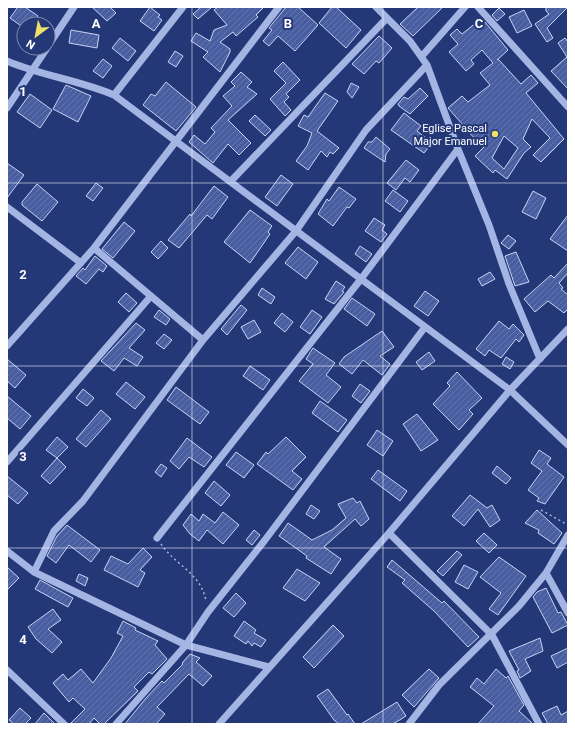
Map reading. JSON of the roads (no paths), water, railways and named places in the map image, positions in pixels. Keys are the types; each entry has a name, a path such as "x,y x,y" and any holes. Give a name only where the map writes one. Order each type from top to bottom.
{"street":[{"path":"56,34 74,7"},
{"path":"114,96 183,7"},
{"path":"7,346 94,248 279,7"},
{"path":"376,7 422,56 427,65 458,149 489,225 509,284 540,359"},
{"path":"422,56 465,7"},
{"path":"478,7 567,102"},
{"path":"230,181 387,18"},
{"path":"7,108 41,56"},
{"path":"7,61 31,71 77,81 114,96 510,390 568,445"},
{"path":"34,572 54,531 83,501 203,340 296,231 366,130 427,65"},
{"path":"157,538 361,279 458,149"},
{"path":"7,207 81,263"},
{"path":"94,248 203,340"},
{"path":"7,462 151,296"},
{"path":"116,724 186,645 208,612 265,540 425,327"},
{"path":"219,724 389,534 510,390 568,328"},
{"path":"389,534 492,635 538,724"},
{"path":"408,724 439,686 492,635 519,606 546,573 568,535"},
{"path":"7,551 34,572 186,645 269,667"},
{"path":"546,573 568,613"},
{"path":"7,670 64,724"},
{"path":"414,717 420,724"}],"place":[{"name":"Eglise Pascal Major Emanuel","path":"495,134"}]}
